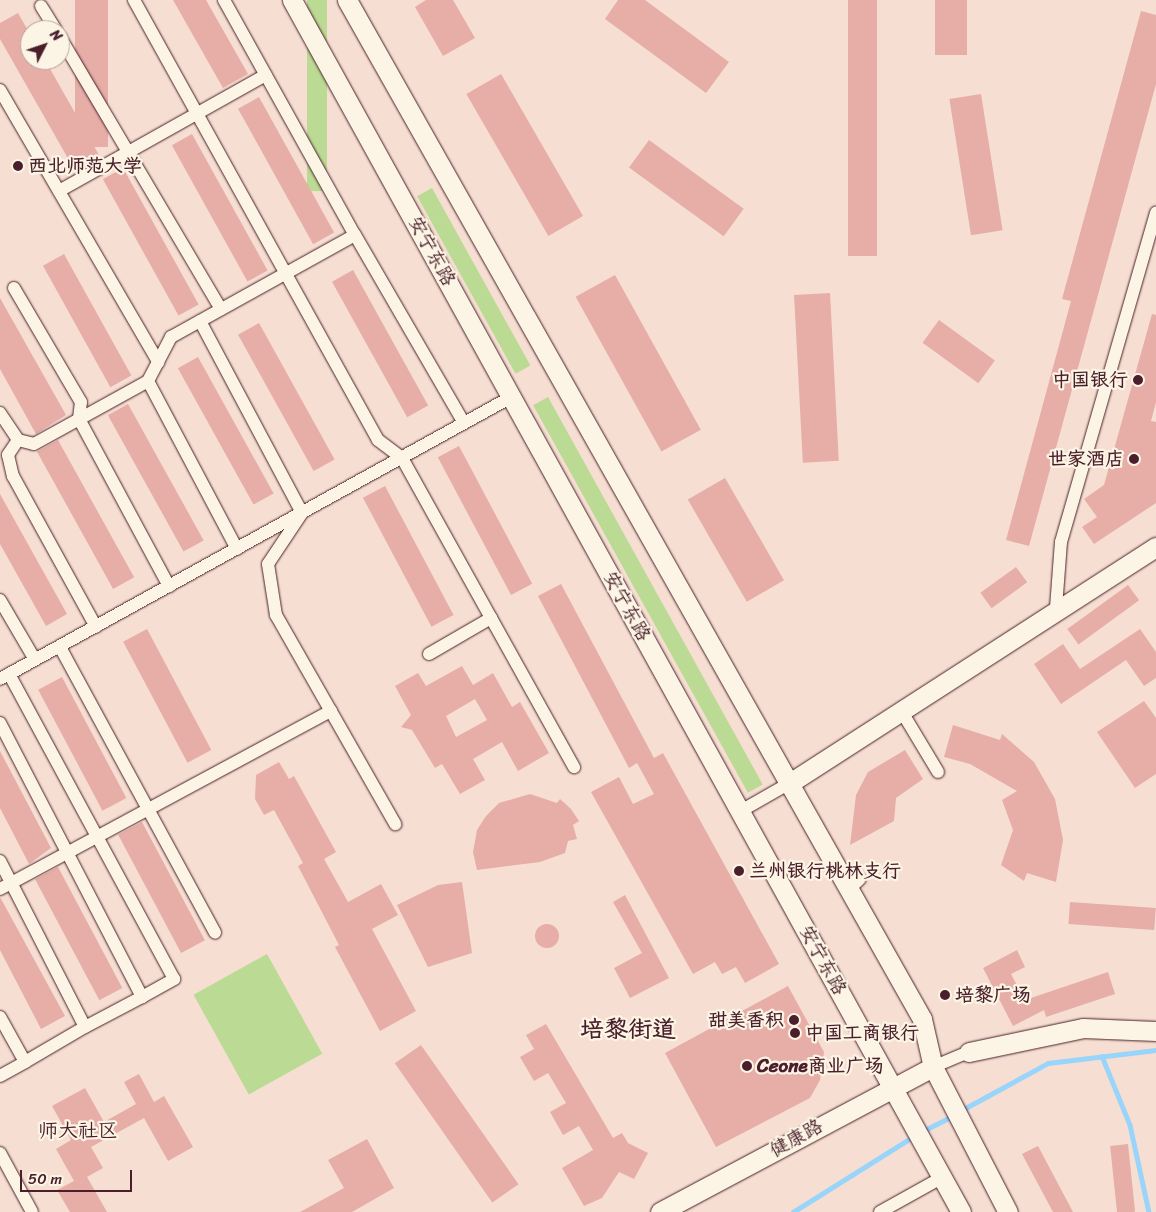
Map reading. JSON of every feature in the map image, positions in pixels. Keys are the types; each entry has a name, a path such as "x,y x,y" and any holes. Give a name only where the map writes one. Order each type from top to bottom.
{"main road":[{"name":"安宁东路","path":"292,0 513,396 739,812 894,1087 961,1212"},
{"path":"347,0 788,784 854,885 922,1019 933,1067 1008,1212"},
{"path":"788,784 902,712 1056,608 1156,547"},
{"path":"969,1052 1083,1028 1156,1031"},
{"name":"健康路","path":"660,1212 933,1067"}],"street":[{"path":"134,0 378,440 402,458 574,767"},
{"path":"224,0 355,235 464,423"},
{"path":"41,6 50,20"},
{"path":"70,54 221,309"},
{"path":"59,191 266,75"},
{"path":"0,90 158,362"},
{"path":"1056,608 1061,542 1156,212"},
{"path":"1,419 18,440 34,444 148,381 171,337 355,235"},
{"path":"14,288 81,402 79,419 169,586"},
{"path":"200,321 302,513"},
{"path":"148,381 237,549"},
{"path":"0,1076 174,979 98,836 5,676 513,396"},
{"path":"18,440 8,455 13,476 96,627"},
{"path":"302,513 268,564 276,615 396,824"},
{"path":"0,600 35,660"},
{"path":"429,654 491,618"},
{"path":"60,647 216,933"},
{"path":"6,886 331,711"},
{"path":"902,712 938,772"},
{"path":"0,723 142,996"},
{"path":"739,812 788,784"},
{"path":"0,861 6,886 85,1027"},
{"path":"0,1017 24,1062"},
{"path":"933,1067 969,1052"},
{"path":"0,1153 32,1212"},
{"path":"880,1212 943,1177"}],"green space":[{"path":"307,0 327,0 327,191 307,191"},
{"path":"432,188 530,366 516,374 417,196"},
{"path":"548,397 763,784 748,793 533,405"},
{"path":"267,954 322,1054 249,1094 194,995"}],"building":[{"path":"75,0 108,0 108,147 75,147"},
{"path":"173,0 206,0 248,74 223,88"},
{"path":"426,0 453,0 475,38 443,56 415,7"},
{"path":"618,0 645,0 729,62 706,93 605,19"},
{"path":"848,0 877,0 877,256 848,256"},
{"path":"935,0 967,0 967,55 935,55"},
{"path":"1141,11 1156,15 1156,84 1029,546 1006,540 1071,301 1062,299"},
{"path":"18,13 22,20 20,20 20,70 51,70 99,155 74,169 0,39 0,23"},
{"path":"501,74 583,216 548,236 466,94"},
{"path":"981,94 1003,230 971,235 949,99"},
{"path":"259,97 334,233 313,244 238,109"},
{"path":"192,134 268,270 248,282 172,145"},
{"path":"649,140 744,209 724,236 629,168"},
{"path":"123,168 199,304 179,316 103,179"},
{"path":"64,254 131,376 110,387 43,266"},
{"path":"353,270 428,406 407,417 332,282"},
{"path":"615,275 701,430 661,452 576,297"},
{"path":"830,293 839,461 803,463 794,295"},
{"path":"0,298 66,415 36,434 0,369"},
{"name":"世家酒店","path":"1152,314 1156,315 1156,402 1151,421 1156,422 1156,503 1094,544 1082,527 1097,517 1084,499 1104,485"},
{"path":"939,320 995,361 978,383 923,343"},
{"path":"259,323 335,459 314,471 238,335"},
{"path":"198,357 274,493 254,505 178,368"},
{"path":"128,404 204,540 184,552 108,415"},
{"path":"58,440 134,577 113,589 37,452"},
{"path":"459,446 532,584 511,595 438,457"},
{"path":"725,478 784,580 747,602 688,500"},
{"path":"385,486 454,615 431,627 363,498"},
{"path":"0,494 67,614 46,626 0,544"},
{"path":"1016,567 1027,582 992,608 980,593"},
{"path":"561,584 654,758 663,753 779,964 745,983 736,967 722,974 715,962 693,974 591,792 619,777 633,804 654,794 637,763 629,768 538,596"},
{"path":"1128,585 1139,600 1078,644 1067,629"},
{"path":"147,629 211,750 187,763 123,642"},
{"path":"1140,629 1156,652 1156,678 1144,686 1126,660 1061,704 1034,664 1063,644 1080,669"},
{"path":"462,666 473,685 493,673 512,707 520,702 549,753 518,771 502,742 473,759 485,780 460,794 442,764 435,768 412,730 401,727 411,715 395,686 418,673 426,686","holes":["475,699 487,720 456,737 446,716"]},
{"path":"62,677 126,798 102,811 38,690"},
{"path":"1144,701 1156,718 1156,774 1135,788 1097,732"},
{"path":"953,725 1000,740 1002,734 1034,762 1055,799 1063,840 1056,882 1027,873 1024,881 1001,865 1013,830 1002,800 1017,791 970,764 944,757"},
{"path":"905,750 923,779 896,798 894,821 850,845 856,795 868,772"},
{"path":"0,751 51,848 29,864 0,808"},
{"path":"279,762 289,779 294,776 336,852 324,859 348,902 381,884 398,915 372,929 416,1011 380,1031 335,947 339,945 298,866 303,863 274,810 264,815 255,799 256,775"},
{"path":"530,794 557,803 560,799 571,809 579,821 573,825 577,839 568,841 565,853 540,862 477,870 473,852 477,830 486,816 499,803"},
{"path":"142,822 205,940 181,953 118,835"},
{"path":"58,867 122,988 99,1000 35,879"},
{"path":"462,882 472,953 428,967 397,905 438,885"},
{"path":"625,895 669,978 630,998 614,968 642,953 613,902"},
{"path":"0,897 65,1016 41,1029 0,950"},
{"path":"1070,902 1156,908 1154,930 1068,924"},
{"path":"547,924 556,927 559,936 556,945 547,948 538,945 535,936 538,927"},
{"path":"1017,950 1025,967 1011,974 1025,1000 1108,972 1115,994 1046,1017 1044,1010 1013,1026 983,968"},
{"name":"Ceone商业广场","path":"788,986 824,1052 820,1080 810,1098 716,1147 665,1053"},
{"path":"546,1024 613,1138 622,1133 628,1143 648,1153 634,1179 619,1172 602,1198 584,1206 562,1168 593,1150 579,1126 563,1135 550,1112 566,1103 548,1073 534,1081 520,1057 534,1049 526,1035"},
{"path":"421,1045 519,1184 492,1203 395,1063"},
{"path":"139,1074 154,1102 164,1096 193,1147 168,1161 144,1118 91,1147 103,1168 87,1177 107,1212 70,1212 57,1190 74,1181 56,1149 71,1140 52,1106 85,1088 104,1122 136,1104 124,1082"},
{"path":"367,1139 394,1188 352,1212 300,1212 344,1188 328,1160"},
{"path":"1128,1144 1135,1212 1117,1212 1110,1146"},
{"path":"1038,1146 1073,1212 1053,1212 1022,1154"}],"waterway":[{"path":"960,1111 1048,1063 1156,1050"},
{"path":"1102,1056 1130,1125 1149,1212"},
{"path":"921,1132 954,1115"},
{"path":"793,1212 914,1136"}],"place":[{"name":"西北师范大学","path":"18,166"},
{"name":"中国银行","path":"1138,380"},
{"name":"世家酒店","path":"1134,459"},
{"name":"兰州银行桃林支行","path":"739,871"},
{"name":"培黎广场","path":"945,995"},
{"name":"甜美香积","path":"794,1020"},
{"name":"中国工商银行","path":"795,1033"},
{"name":"Ceone商业广场","path":"747,1066"}],"district":[{"name":"培黎街道","path":"628,1030"},
{"name":"师大社区","path":"78,1130"}]}
